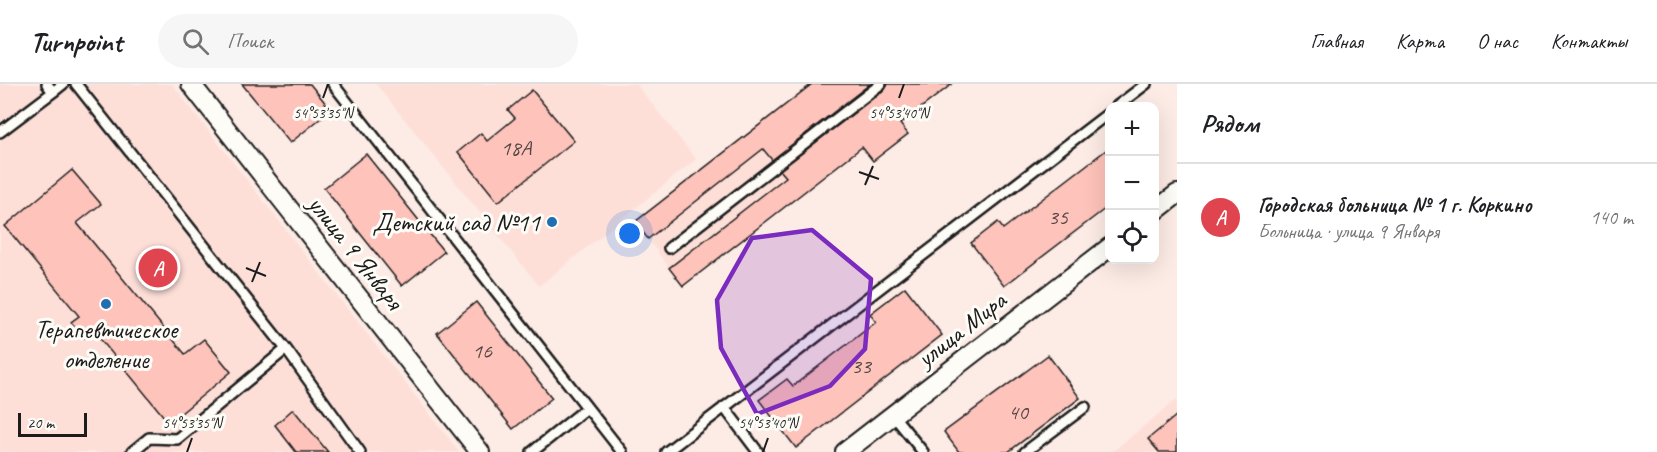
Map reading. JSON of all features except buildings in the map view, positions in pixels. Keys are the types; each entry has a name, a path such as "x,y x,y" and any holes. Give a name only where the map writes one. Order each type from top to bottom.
{"street":[{"name":"улица 9 Января","path":"191,84 480,452"},
{"path":"1157,210 1177,194"},
{"name":"улица Мира","path":"844,452 1105,251"}],"lane":[{"path":"0,132 50,88 63,84"},
{"path":"76,84 286,349 360,452"},
{"path":"333,84 622,452"},
{"path":"669,248 881,84"},
{"path":"1122,102 1146,84"},
{"path":"666,452 1105,116"},
{"path":"132,452 149,438 177,439 286,349"},
{"path":"1025,452 1085,407"},
{"path":"532,452 587,408"},
{"path":"724,408 758,452"},
{"path":"893,415 923,452"}],"highlighted area":[{"path":"812,230 871,279 865,349 830,386 757,414 721,348 717,300 752,238"}],"shaded area":[{"path":"0,84 172,84 459,452 0,452"},
{"name":"Детский сад №11","path":"376,84 636,84 696,159 539,286"},
{"path":"812,84 952,84 900,124 908,134 862,147 683,286 635,222"},
{"path":"1177,399 1177,452 1112,452"}],"place":[{"name":"Детский сад №11","path":"552,222"},
{"name":"Городская больница № 1 г. Коркино","path":"158,268"},
{"name":"Терапевтическое отделение","path":"106,304"}]}
